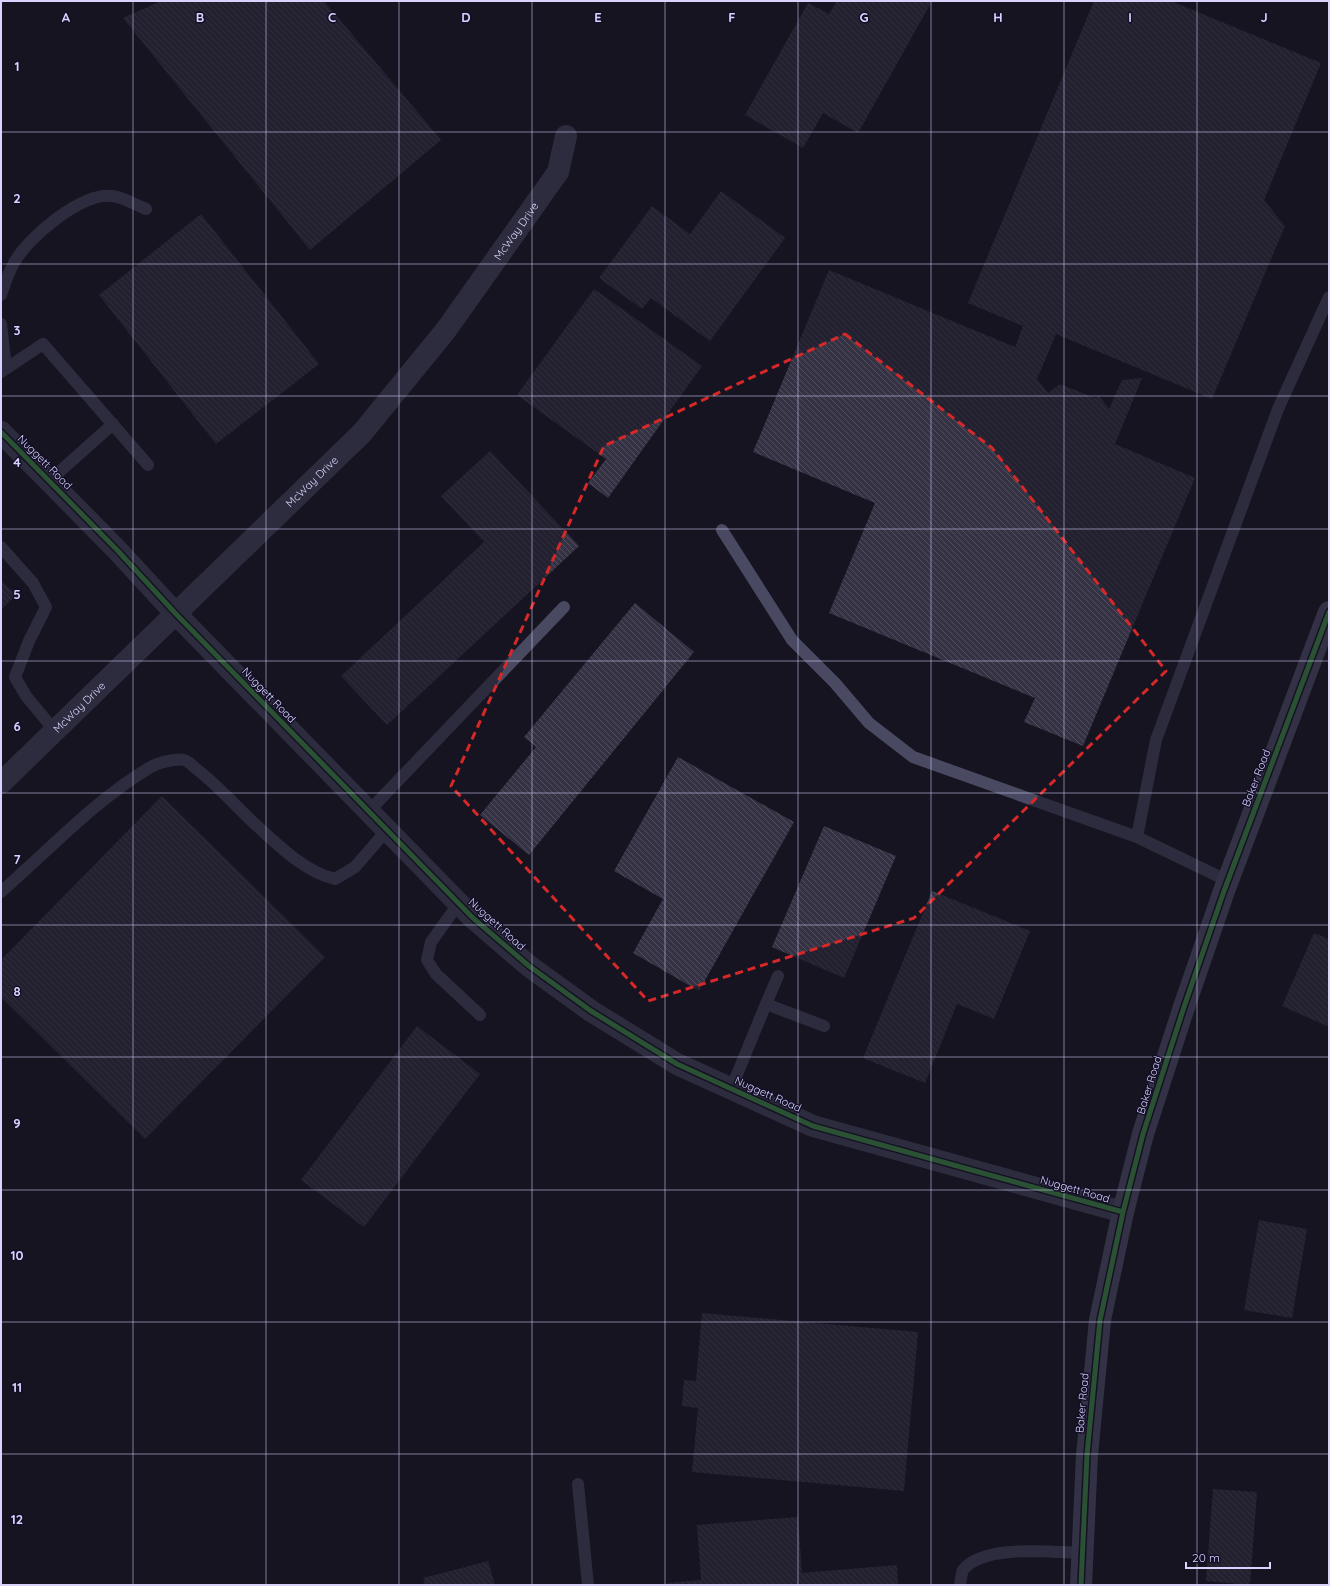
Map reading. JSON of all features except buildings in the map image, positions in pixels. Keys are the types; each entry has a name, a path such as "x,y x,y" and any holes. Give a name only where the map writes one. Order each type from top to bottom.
{"street":[{"name":"McWay Drive","path":"1,783 362,433 446,330 558,172 566,136"},
{"name":"Nuggett Road","path":"1,432 118,551 176,614 473,918 529,966 591,1011 677,1064 813,1126 1123,1212"},
{"name":"Baker Road","path":"1081,1585 1087,1455 1100,1320 1123,1212 1143,1134 1184,1007 1228,881 1329,612"}],"lane":[{"path":"1,295 14,262 37,236 63,213 93,198 113,196 146,209"},
{"path":"1137,836 1156,740 1278,409 1329,297"},
{"path":"1,324 4,370 43,344 148,465"},
{"path":"49,481 113,424"},
{"path":"722,530 792,640 835,683 869,723 913,757 1137,836 1228,881"},
{"path":"1,547 33,583 46,608 29,641 15,677 26,696 55,731"},
{"path":"369,811 564,607"},
{"path":"1,892 88,814 113,794 151,767 168,761 185,760 201,772 269,837 297,860 320,875 335,879 354,867 387,830"},
{"path":"459,903 432,942 427,960 436,974 480,1015"},
{"path":"731,1089 778,976"},
{"path":"766,1004 824,1026"},
{"path":"578,1484 588,1585"},
{"path":"960,1585 962,1571 976,1559 1002,1552 1082,1552"}],"highlighted area":[{"path":"845,334 992,448 1166,671 914,918 648,1001 451,786 604,446"}],"cycle path":[{"path":"1,432 118,551 176,614 473,918 529,966 591,1011 677,1064 813,1126 1123,1212"},
{"path":"1081,1585 1087,1455 1100,1320 1123,1212 1143,1134 1184,1007 1224,891 1329,612"}]}
